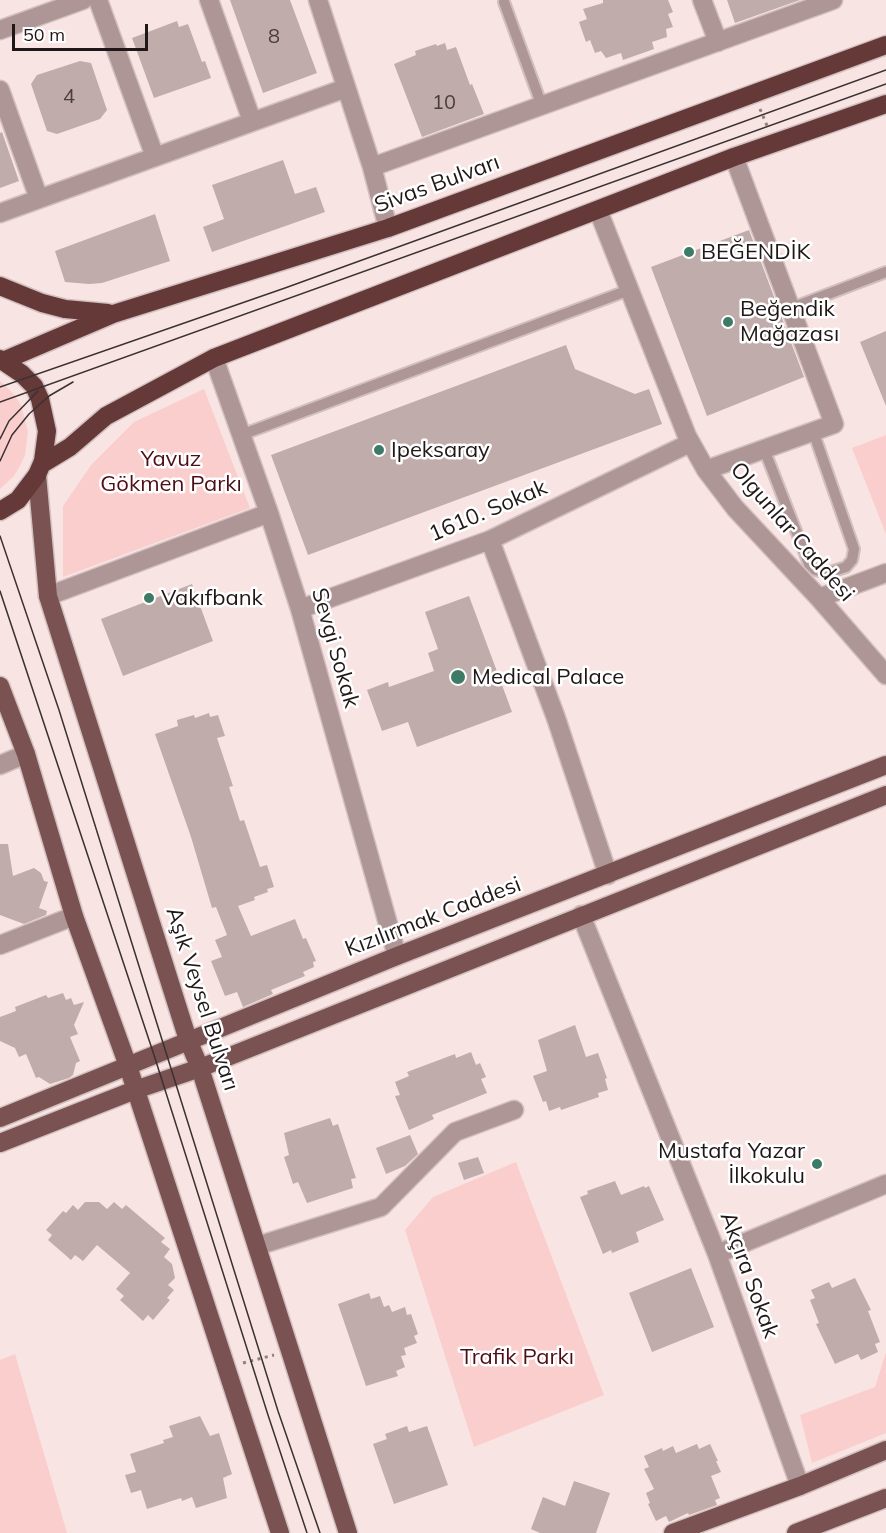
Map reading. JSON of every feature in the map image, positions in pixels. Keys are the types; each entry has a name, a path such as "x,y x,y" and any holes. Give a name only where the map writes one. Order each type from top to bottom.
{"highway":[{"name":"Sivas Bulvarı","path":"2,360 113,314 388,228 886,45"},
{"path":"0,511 18,500 40,469 106,416 214,358 734,158 886,104"},
{"path":"0,286 42,303 65,309 113,314"},
{"path":"2,360 34,386 40,399 47,431 40,469"}],"main road":[{"name":"Aşık Veysel Bulvarı","path":"40,469 48,596 188,1040 200,1068 348,1533"},
{"path":"0,686 27,754 74,916 128,1066 280,1533"},
{"name":"Kızılırmak Caddesi","path":"0,1118 397,956 886,765"},
{"path":"0,1143 135,1090 200,1068 886,795"},
{"path":"673,1533 800,1486 886,1450"},
{"path":"796,1533 886,1498"}],"street":[{"path":"0,30 83,0"},
{"path":"98,0 155,157"},
{"path":"209,0 252,121"},
{"path":"318,0 372,167 388,228"},
{"path":"702,0 718,42"},
{"path":"372,167 833,0"},
{"path":"0,213 346,88"},
{"path":"0,90 39,199"},
{"path":"706,470 834,424 734,158"},
{"name":"Olgunlar Caddesi","path":"598,210 690,443 706,470 735,508 807,573 819,598 886,675"},
{"name":"Sevgi Sokak","path":"214,358 300,609 397,956"},
{"name":"1610. Sokak","path":"300,609 490,540 690,443"},
{"path":"48,596 269,513"},
{"path":"490,540 556,718 608,875"},
{"path":"819,598 886,573"},
{"path":"0,765 27,754"},
{"name":"Akçıra Sokak","path":"581,915 717,1254 800,1486"},
{"path":"0,945 74,916"},
{"path":"257,1246 381,1207 455,1132 514,1110"},
{"path":"717,1254 886,1184"}],"lane":[{"path":"504,2 542,105"},
{"path":"789,309 886,272"},
{"path":"241,435 629,290"},
{"path":"764,449 807,573 827,573 846,567 854,555 854,549 813,431"}],"path":[{"path":"753,93 775,143"},
{"path":"226,1368 290,1350"}],"green space":[{"path":"0,381 21,405 28,432 25,455 20,466 14,476 0,489"},
{"name":"Yavuz Gökmen Parkı","path":"204,389 250,508 63,577 63,506 91,465 134,422"},
{"path":"886,435 886,534 852,448"},
{"name":"Trafik Parkı","path":"516,1162 604,1395 474,1447 405,1230 433,1197"},
{"path":"886,1352 886,1433 812,1463 800,1415 875,1387"},
{"path":"15,1354 67,1533 0,1533 0,1360"}],"building":[{"path":"230,0 290,0 317,73 263,93"},
{"path":"603,0 668,0 673,12 668,14 673,27 666,29 667,37 652,42 654,49 623,60 621,53 606,58 601,51 595,53 590,40 586,42 579,22 587,19 583,9 603,3"},
{"path":"727,0 800,0 735,23"},
{"path":"177,21 179,27 188,24 202,62 205,61 211,78 154,98 132,38"},
{"path":"445,43 447,50 456,47 484,114 422,137 394,64 416,55 415,51"},
{"path":"80,61 91,63 107,110 100,119 57,134 47,131 31,84 37,75"},
{"path":"2,132 19,181 0,188 0,133"},
{"path":"283,160 295,194 316,187 325,212 212,252 203,227 224,219 212,185"},
{"path":"155,214 170,261 102,283 65,282 55,251"},
{"name":"Beğendik Mağazası","path":"749,230 804,377 707,416 651,267"},
{"path":"886,331 886,406 860,342"},
{"name":"Ipeksaray","path":"566,345 575,369 635,394 649,389 662,424 308,555 271,455"},
{"path":"192,584 213,641 123,676 101,619"},
{"name":"Medical Palace","path":"469,596 512,712 417,747 408,722 382,731 367,690 388,682 389,687 434,671 428,653 438,649 425,612"},
{"path":"209,713 210,717 218,715 225,736 217,738 233,786 229,787 240,821 244,820 260,867 267,865 274,887 254,897 255,900 238,906 251,936 295,919 316,961 313,962 314,967 303,972 305,976 271,990 273,994 243,1007 237,992 225,996 211,961 222,957 215,940 227,935 216,907 212,908 191,837 155,734 178,726 177,720 194,715 195,718"},
{"path":"0,844 8,844 13,876 34,868 41,873 44,881 48,882 39,908 47,911 46,915 24,924 0,915"},
{"path":"63,993 66,1000 71,998 74,1005 84,1002 74,1025 78,1034 70,1037 80,1061 76,1063 73,1075 50,1084 39,1077 36,1078 26,1054 19,1057 15,1048 0,1041 0,1017 16,1011 15,1007 46,995 48,998"},
{"path":"575,1025 586,1057 598,1053 607,1078 605,1079 608,1090 598,1093 599,1097 561,1110 560,1107 549,1111 533,1076 547,1071 538,1040"},
{"path":"471,1052 476,1065 480,1063 486,1077 481,1079 487,1093 432,1115 434,1119 409,1130 395,1096 400,1095 395,1082 409,1076 407,1072 455,1054 456,1058"},
{"path":"330,1118 333,1126 338,1124 356,1178 351,1179 353,1188 307,1203 298,1182 293,1184 284,1157 289,1155 284,1133"},
{"path":"410,1135 418,1154 405,1166 386,1174 376,1148"},
{"path":"478,1157 484,1173 464,1180 458,1163"},
{"path":"615,1181 621,1195 649,1186 664,1220 636,1232 639,1242 612,1253 611,1250 603,1254 580,1197 588,1194 587,1191"},
{"path":"85,1202 99,1202 107,1209 114,1202 122,1209 126,1205 165,1238 161,1242 170,1249 164,1257 172,1264 175,1278 168,1285 174,1290 167,1298 170,1300 153,1320 148,1315 143,1321 120,1300 124,1296 116,1289 130,1273 97,1245 83,1261 75,1255 71,1260 48,1240 52,1235 46,1230 63,1211 66,1213 73,1205 78,1210"},
{"path":"691,1268 714,1327 652,1352 629,1293"},
{"path":"855,1278 871,1310 868,1311 880,1342 875,1344 878,1352 861,1360 858,1354 835,1364 816,1324 819,1323 810,1300 815,1298 811,1290 829,1282 832,1288"},
{"path":"369,1293 371,1299 380,1296 384,1307 389,1305 392,1312 405,1307 407,1315 411,1314 418,1334 414,1336 417,1343 404,1348 406,1355 401,1356 405,1367 396,1371 398,1376 366,1386 338,1304"},
{"path":"200,1416 210,1436 219,1433 232,1474 223,1478 227,1498 196,1508 192,1497 182,1501 181,1498 147,1509 141,1490 131,1493 125,1475 136,1472 130,1454 164,1443 163,1440 173,1437 169,1426"},
{"path":"407,1426 409,1432 427,1426 448,1485 394,1504 373,1444 387,1439 385,1434"},
{"path":"697,1444 699,1449 710,1444 718,1461 716,1461 721,1472 711,1476 720,1498 715,1500 717,1505 689,1515 688,1513 669,1522 666,1516 656,1521 648,1504 650,1503 646,1493 654,1489 644,1469 649,1467 644,1456 673,1446 676,1453"},
{"path":"574,1481 610,1493 596,1533 540,1533 531,1529 543,1497 565,1506"}],"tram line":[{"path":"0,387 285,288 886,70"},
{"path":"0,402 886,84"},
{"path":"0,461 12,435 29,414 49,396 73,382"},
{"path":"0,439 9,421 38,391"},
{"path":"0,536 59,710 278,1411 320,1533"},
{"path":"0,591 154,1055 307,1533"}],"place":[{"name":"BEĞENDİK","path":"689,252"},
{"name":"Beğendik Mağazası","path":"728,322"},
{"name":"Ipeksaray","path":"379,450"},
{"name":"Vakıfbank","path":"149,598"},
{"name":"Medical Palace","path":"458,677"},
{"name":"Mustafa Yazar İlkokulu","path":"817,1164"}]}
